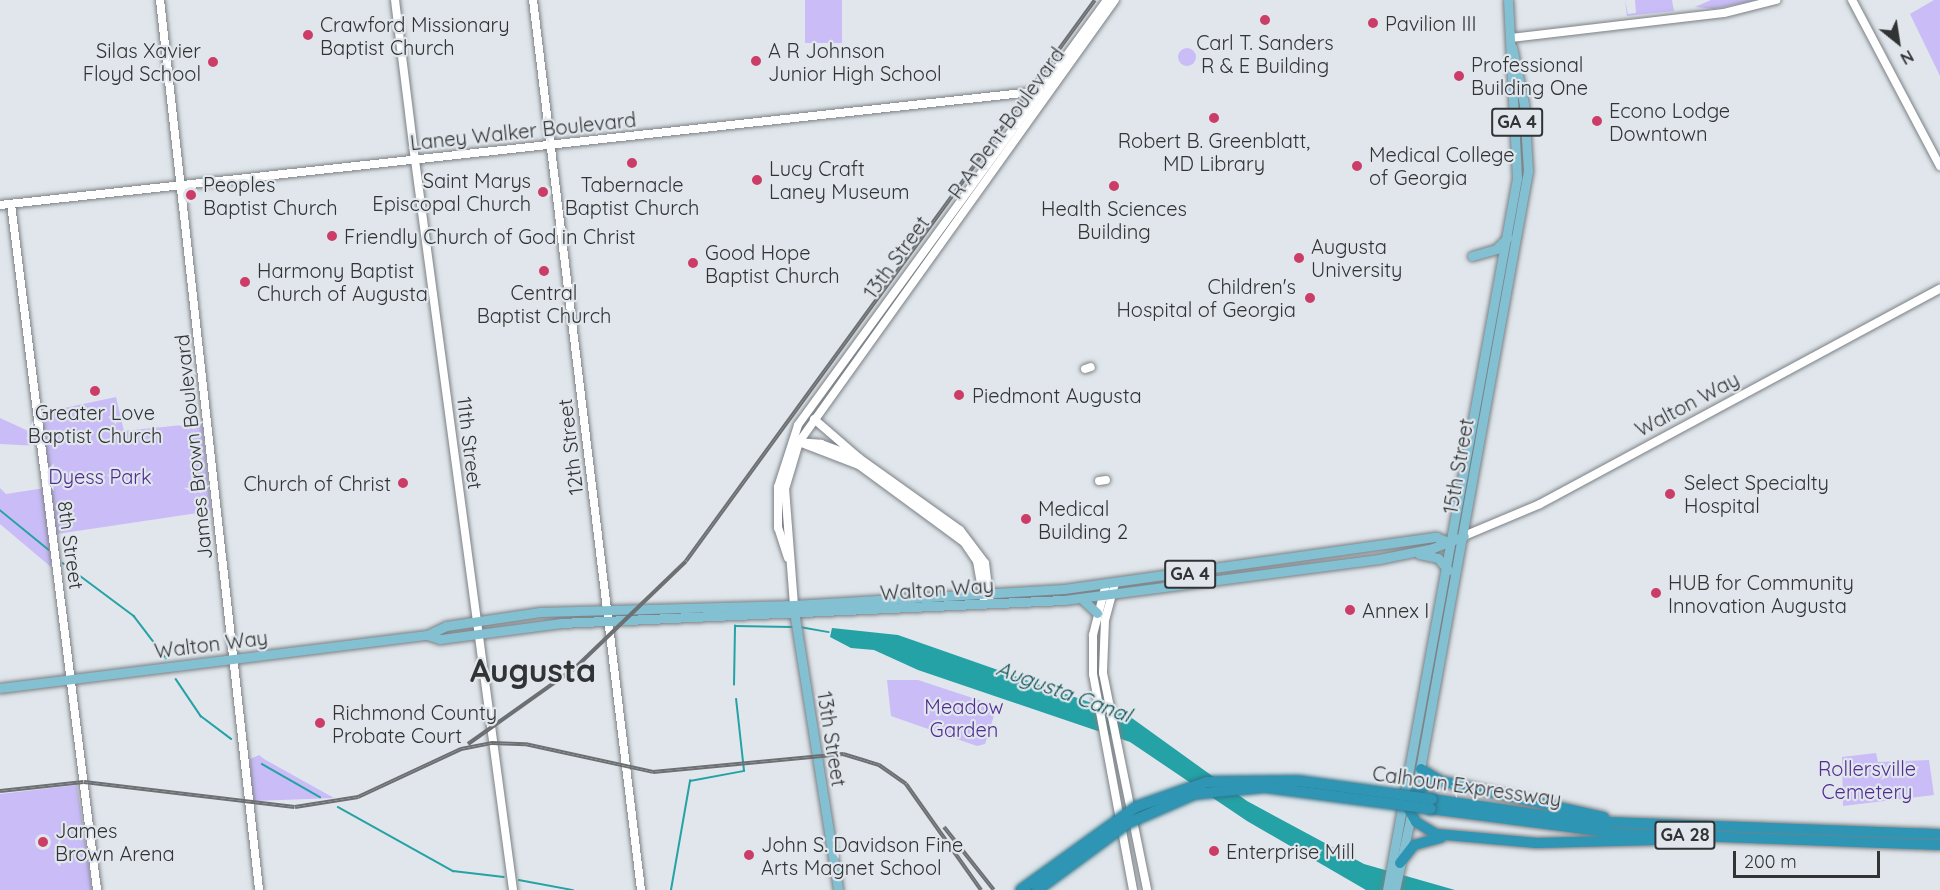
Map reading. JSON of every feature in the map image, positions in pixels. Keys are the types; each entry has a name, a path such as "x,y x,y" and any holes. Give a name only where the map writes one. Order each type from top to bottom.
{"highway":[{"path":"1421,769 1441,781 1642,822"},
{"name":"Calhoun Expressway","path":"1021,890 1136,807 1206,782 1298,781 1616,832 1940,844"},
{"path":"1441,781 1416,792 1404,801 1411,814 1425,829 1451,837"},
{"name":"Calhoun Expressway","path":"1037,890 1128,823 1194,794 1265,786 1581,821 1940,832"},
{"path":"1397,869 1418,842 1451,837 1537,843 1760,837"},
{"path":"1891,843 1940,850"}],"main road":[{"name":"13th Street","path":"838,890 797,636 788,558 785,489 795,441 1038,91 1107,0"},
{"name":"R A Dent Boulevard","path":"795,441 814,419 1115,0"},
{"name":"15th Street","path":"1387,890 1397,869 1421,769 1454,538 1466,523 1527,158 1508,0"},
{"name":"15th Street","path":"1395,890 1404,801 1454,538 1507,238 1519,152 1512,43"},
{"name":"Laney Walker Boulevard","path":"0,205 1050,90"},
{"path":"1515,105 1522,113 1527,158"},
{"name":"11th Street","path":"415,160 513,890"},
{"path":"1472,256 1496,249 1507,238"},
{"name":"Walton Way","path":"0,688 427,635 478,634 608,621 795,615 1082,598 1201,584 1401,555 1454,538 1540,504 1940,289"},
{"path":"814,419 859,458"},
{"name":"Walton Way","path":"427,635 476,621 607,609 795,615 986,593 1110,584 1199,573 1436,537 1454,538"},
{"path":"1401,555 1426,554 1448,570"},
{"path":"1199,573 1201,584"},
{"path":"1110,584 1099,617 1093,674 1133,890"},
{"path":"1082,598 1099,617 1103,673 1137,828 1147,890"},
{"path":"1127,858 1142,856"}],"street":[{"name":"James Brown Boulevard","path":"160,0 258,890"},
{"name":"11th Street","path":"395,0 415,160"},
{"name":"12th Street","path":"533,0 641,890"},
{"path":"1512,43 1733,12 1776,0"},
{"path":"1852,0 1940,166"},
{"name":"8th Street","path":"11,204 98,890"},
{"path":"795,441 859,458 967,536 985,563 986,593"},
{"path":"795,441 859,465 957,536 977,561 988,604"}],"green space":[{"path":"805,0 842,0 842,43 805,43"},
{"path":"1625,0 1628,14 1636,13 1635,0 1672,0 1674,11 1627,16"},
{"path":"1711,0 1756,0 1714,9 1695,7"},
{"path":"1934,0 1940,0 1940,76 1910,14"},
{"path":"1187,48 1193,51 1196,57 1193,63 1187,66 1181,63 1178,57 1181,51"},
{"name":"Dyess Park","path":"116,397 124,431 202,423 211,511 50,535 51,567 0,524 0,488 6,494 51,487 41,413"},
{"name":"Dyess Park","path":"0,418 37,435 39,446 0,444"},
{"name":"Meadow Garden","path":"887,680 918,680 997,706 985,744 977,746 891,716"},
{"name":"Rollersville Cemetery","path":"1876,753 1878,762 1929,760 1934,795 1843,806 1842,757"},
{"path":"259,755 334,798 252,801 250,759"},
{"name":"James Brown Arena","path":"77,785 92,890 0,890 0,794"}],"water":[{"path":"832,628 898,635 1129,716 1247,801 1364,864 1455,890 1366,890 1247,821 1130,742 918,670 874,650 851,648 830,637"}],"waterway":[{"path":"0,510 49,550"},
{"path":"63,563 134,616 166,658"},
{"path":"734,685 735,626 792,627"},
{"path":"800,627 829,632"},
{"path":"176,679 201,716 231,739"},
{"path":"671,890 690,781 744,771 736,699"},
{"path":"262,764 320,797"},
{"path":"338,807 453,871 504,877"},
{"path":"519,880 573,890"}],"railway":[{"path":"468,744 575,668 686,561 1095,0"},
{"path":"0,791 84,782 295,807 358,797 461,749 492,743 525,744 653,772 843,754 879,765 906,784 981,890"},
{"path":"944,827 994,890"}],"place":[{"name":"Carl T. Sanders R & E Building","path":"1265,20"},
{"name":"Pavilion III","path":"1373,23"},
{"name":"Crawford Missionary Baptist Church","path":"308,35"},
{"name":"A R Johnson Junior High School","path":"756,61"},
{"name":"Silas Xavier Floyd School","path":"213,62"},
{"name":"Professional Building One","path":"1459,76"},
{"name":"Robert B. Greenblatt, MD Library","path":"1214,118"},
{"name":"Econo Lodge Downtown","path":"1597,121"},
{"name":"Tabernacle Baptist Church","path":"632,163"},
{"name":"Medical College of Georgia","path":"1357,166"},
{"name":"Lucy Craft Laney Museum","path":"757,180"},
{"name":"Health Sciences Building","path":"1114,186"},
{"name":"Saint Marys Episcopal Church","path":"543,192"},
{"name":"Peoples Baptist Church","path":"191,195"},
{"name":"Friendly Church of God in Christ","path":"332,236"},
{"name":"Augusta University","path":"1299,258"},
{"name":"Good Hope Baptist Church","path":"693,263"},
{"name":"Central Baptist Church","path":"544,271"},
{"name":"Harmony Baptist Church of Augusta","path":"245,282"},
{"name":"Children's Hospital of Georgia","path":"1310,298"},
{"name":"Greater Love Baptist Church","path":"95,391"},
{"name":"Piedmont Augusta","path":"959,395"},
{"name":"Church of Christ","path":"403,483"},
{"name":"Select Specialty Hospital","path":"1670,494"},
{"name":"Medical Building 2","path":"1026,519"},
{"name":"HUB for Community Innovation Augusta","path":"1656,593"},
{"name":"Annex I","path":"1350,610"},
{"name":"Richmond County Probate Court","path":"320,723"},
{"name":"James Brown Arena","path":"43,842"},
{"name":"Enterprise Mill","path":"1214,851"},
{"name":"John S. Davidson Fine Arts Magnet School","path":"749,855"}],"district":[{"name":"Augusta","path":"533,670"}],"water label":[{"name":"Augusta Canal","path":"1064,691"}]}
